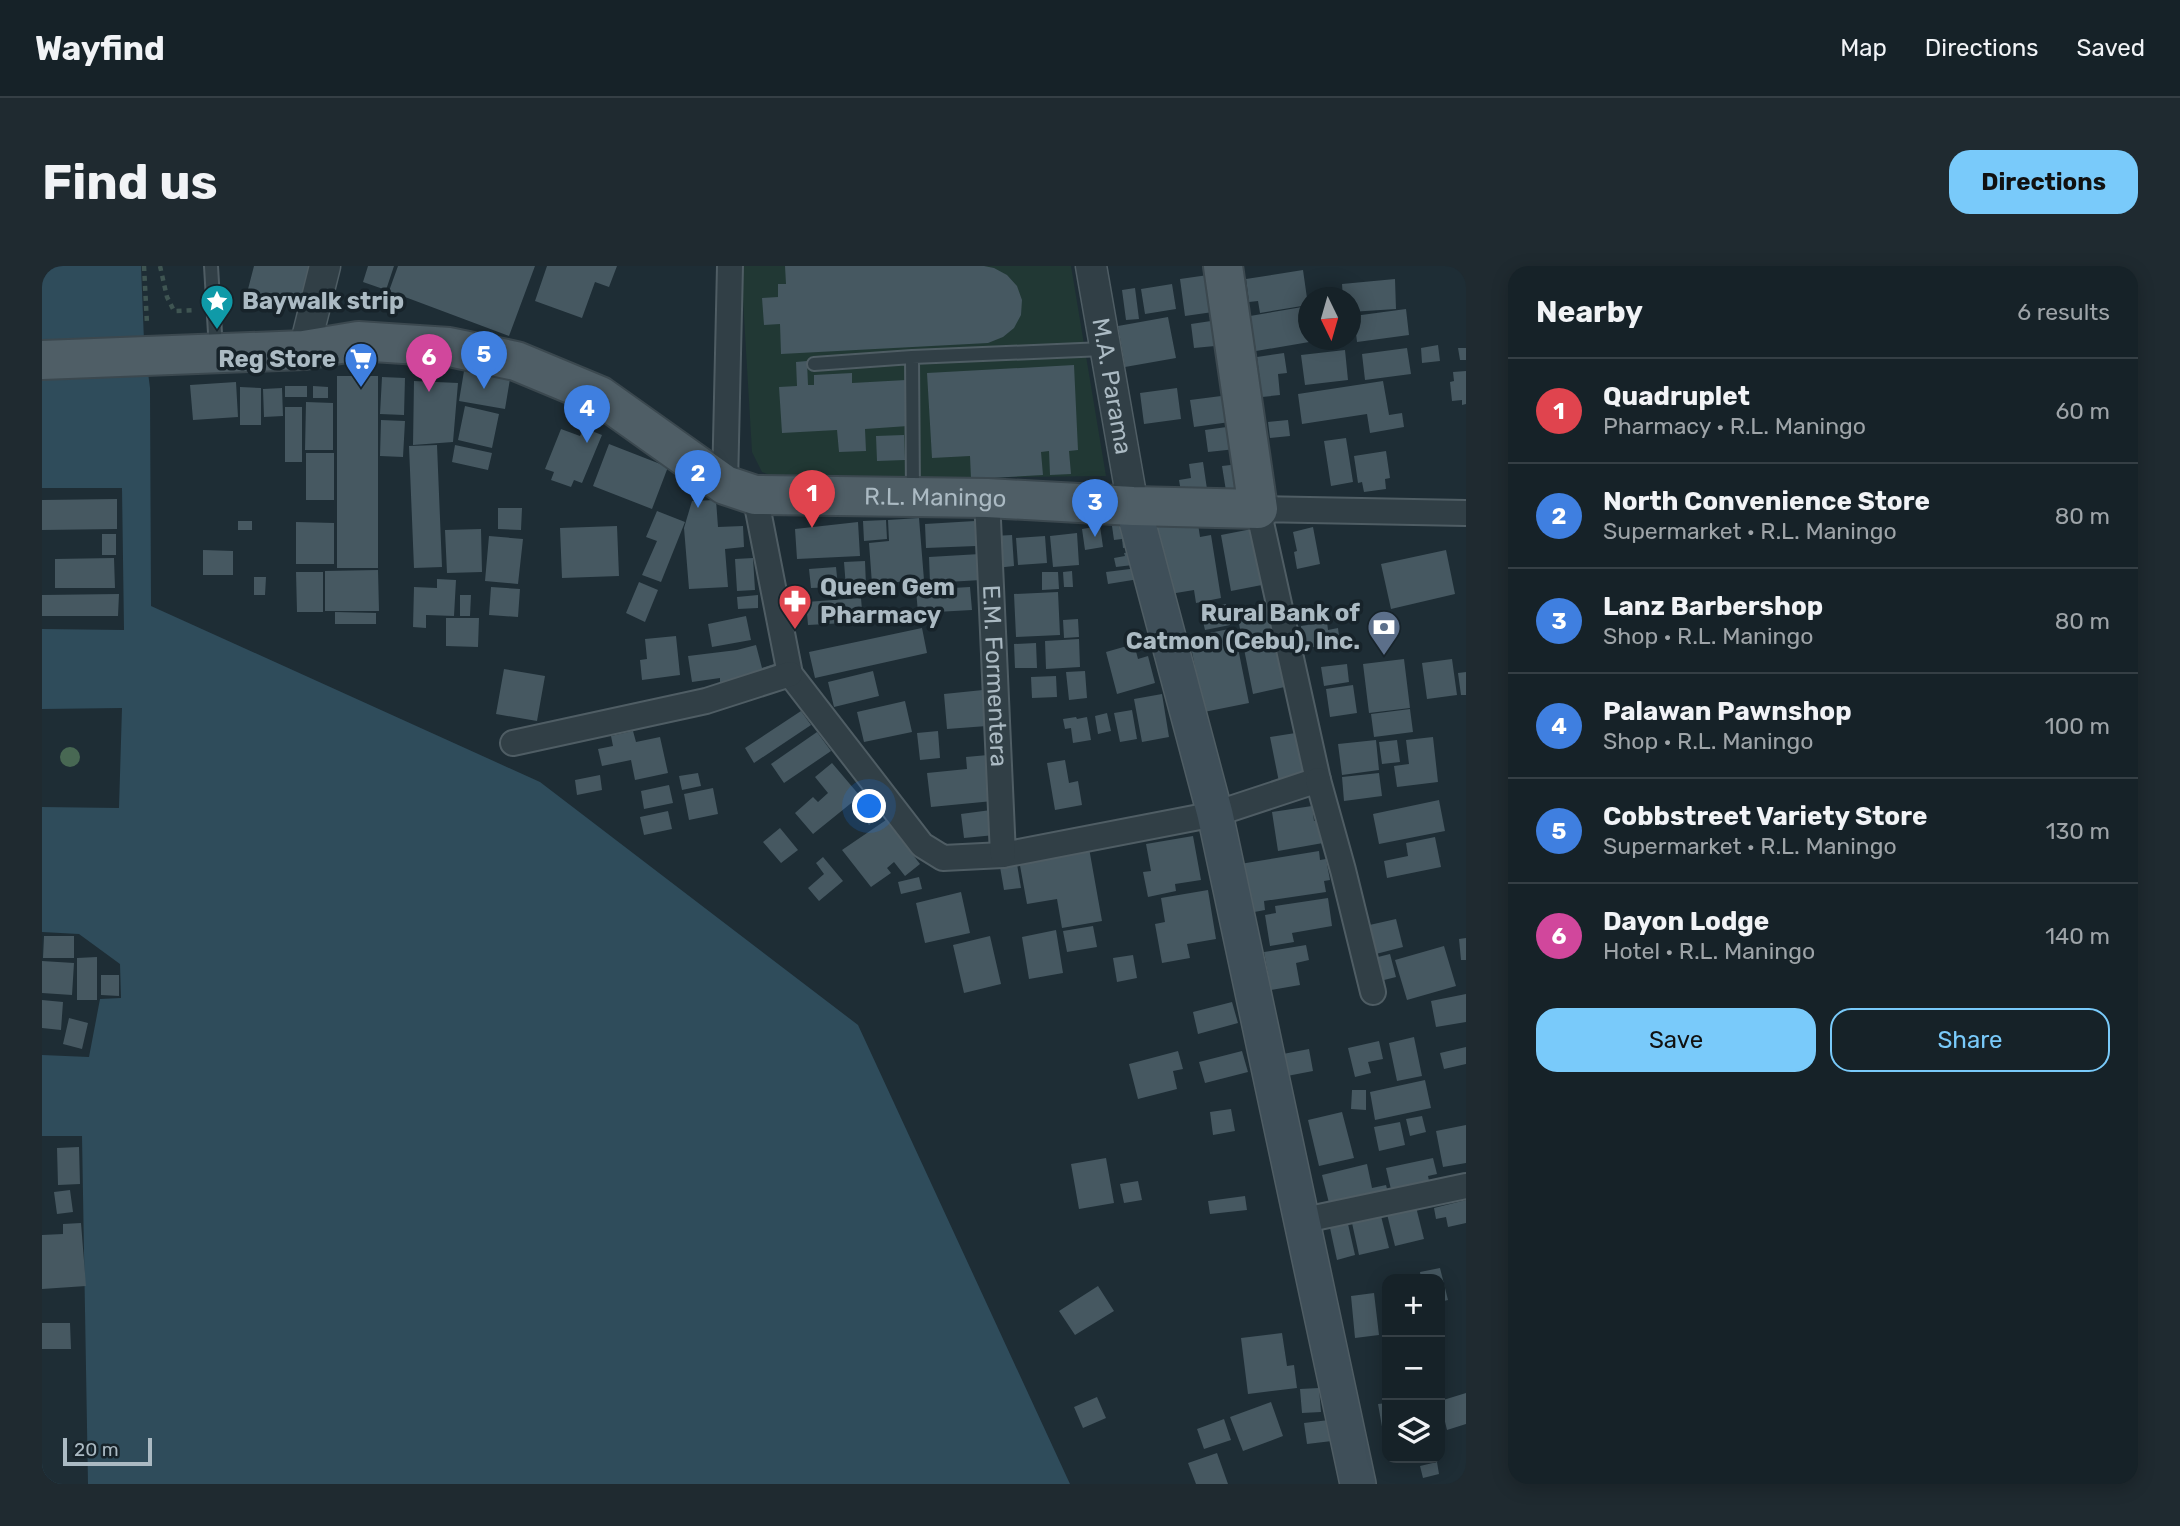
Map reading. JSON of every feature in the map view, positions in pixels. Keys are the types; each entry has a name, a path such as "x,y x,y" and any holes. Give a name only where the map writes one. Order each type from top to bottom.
{"main road":[{"path":"1223,266 1258,509"},
{"path":"42,360 304,349 358,341 449,347 516,361 600,396 740,490"},
{"name":"R.L. Maningo","path":"740,490 1258,509"},
{"path":"1133,506 1215,814 1358,1484"}],"street":[{"path":"304,349 325,266"},
{"path":"730,266 740,490 790,674 922,845 943,858 1003,855 1215,814 1318,780"},
{"name":"M.A. Parama","path":"1091,266 1133,506"},
{"name":"E.M. Formentera","path":"987,498 1003,855"},
{"path":"1373,992 1318,780 1258,509 1466,513"},
{"path":"513,743 706,701 790,674"},
{"path":"1300,1221 1466,1186"}],"lane":[{"path":"211,266 217,354"},
{"path":"814,365 912,357 1105,349"},
{"path":"912,357 914,496"}],"path":[{"path":"131,357 144,266"},
{"path":"160,266 167,297 174,311 214,309"}],"green space":[{"path":"741,266 1071,266 1106,476 783,480 762,472 752,452"}],"water":[{"path":"42,266 141,266 144,341 150,388 151,606 540,782 858,1025 1070,1484 42,1484"}],"pier":[{"path":"42,488 122,488 124,630 42,629"},
{"path":"122,708 119,808 42,807 42,709"},
{"path":"42,932 79,934 120,964 121,998 100,999 89,1057 42,1055"},
{"path":"42,1136 82,1136 88,1484 42,1484"}],"building":[{"path":"254,266 310,266 300,306 247,293"},
{"path":"368,266 394,266 386,290 363,282"},
{"path":"398,266 535,266 509,336 389,291"},
{"path":"547,266 617,266 609,287 595,282 582,318 535,301"},
{"path":"785,266 994,268 1007,275 1017,286 1022,300 1021,315 1014,328 1003,337 988,343 781,354 780,324 764,325 762,298 778,297 778,284 786,284"},
{"path":"1303,270 1305,287 1298,287 1298,307 1260,313 1258,301 1249,302 1246,279"},
{"path":"1215,274 1220,311 1185,316 1180,279"},
{"path":"1395,279 1396,309 1361,311 1361,287 1342,287 1342,284"},
{"path":"1172,284 1176,309 1145,314 1141,289"},
{"path":"1135,288 1139,319 1126,320 1122,290"},
{"path":"1298,308 1298,344 1256,351 1250,316"},
{"path":"1406,309 1409,335 1361,341 1361,315"},
{"path":"1168,317 1176,358 1125,367 1118,326"},
{"path":"1211,321 1215,346 1194,348 1191,324"},
{"path":"1438,345 1440,361 1422,363 1421,348"},
{"path":"1407,348 1411,374 1365,380 1362,354"},
{"path":"1458,348 1466,348 1466,360 1460,360"},
{"path":"1345,350 1348,380 1305,385 1301,355"},
{"path":"1284,353 1287,373 1278,374 1280,395 1262,397 1257,357"},
{"path":"807,361 808,385 814,385 814,375 852,373 852,383 906,380 908,426 865,429 866,451 839,452 837,430 782,433 779,387 797,386 796,362"},
{"path":"1074,365 1078,450 1069,451 1071,474 1050,475 1049,451 1041,452 1043,475 971,479 970,456 932,458 927,373"},
{"path":"464,371 510,379 505,409 459,401"},
{"path":"1466,371 1466,404 1462,405 1462,400 1452,401 1450,382 1454,381 1453,372"},
{"path":"337,376 378,376 378,568 337,568"},
{"path":"382,377 405,378 404,415 380,414"},
{"path":"414,381 458,383 453,442 413,445"},
{"path":"1383,381 1389,415 1402,413 1404,427 1370,433 1367,414 1302,424 1298,394"},
{"path":"236,382 238,417 193,420 190,385"},
{"path":"285,386 307,386 307,397 285,397"},
{"path":"313,386 328,387 328,398 313,398"},
{"path":"240,387 261,388 261,425 240,425"},
{"path":"282,388 283,416 264,417 263,389"},
{"path":"1177,388 1181,419 1144,424 1140,393"},
{"path":"1237,394 1230,422 1194,427 1190,400"},
{"path":"306,402 333,403 333,450 305,450"},
{"path":"465,406 499,414 492,448 458,440"},
{"path":"285,407 302,407 302,462 285,462"},
{"path":"381,420 405,421 403,457 380,456"},
{"path":"1288,420 1290,436 1270,438 1268,422"},
{"path":"1241,425 1245,448 1208,452 1205,430"},
{"path":"584,428 602,435 582,483 574,480 571,487 551,480 554,472 545,469 561,429 580,436"},
{"path":"904,435 905,460 877,461 876,436"},
{"path":"1346,438 1353,482 1331,486 1324,441"},
{"path":"609,444 668,467 652,509 593,486"},
{"path":"437,445 442,567 414,568 409,446"},
{"path":"455,445 492,453 488,470 452,462"},
{"path":"1386,451 1390,478 1385,479 1386,489 1364,492 1362,482 1358,483 1354,456"},
{"path":"306,453 334,453 334,500 306,500"},
{"path":"1203,462 1207,489 1181,492 1179,480 1191,478 1189,464"},
{"path":"1248,463 1251,488 1226,491 1222,466"},
{"path":"117,499 117,529 42,530 42,500"},
{"path":"716,500 718,527 743,526 744,547 725,549 728,587 689,589 684,528 692,501"},
{"path":"498,508 522,508 521,530 498,529"},
{"path":"657,511 685,522 661,582 642,575 657,541 646,537"},
{"path":"1197,517 1200,537 1211,535 1221,598 1196,603 1194,590 1170,594 1157,524"},
{"path":"919,518 924,580 872,584 869,543 889,541 888,520"},
{"path":"886,520 887,539 864,541 863,521"},
{"path":"238,521 252,521 252,530 238,530"},
{"path":"975,521 976,546 926,548 925,524"},
{"path":"296,522 334,523 334,564 296,564"},
{"path":"858,522 860,556 797,559 795,529"},
{"path":"1128,523 1135,547 1123,548 1122,539 1114,540 1112,526"},
{"path":"617,526 619,576 562,578 560,528"},
{"path":"1100,526 1103,547 1085,550 1082,529"},
{"path":"1313,527 1320,564 1297,569 1293,532"},
{"path":"1257,528 1267,584 1231,591 1221,535"},
{"path":"481,529 482,572 447,573 445,530"},
{"path":"1077,533 1079,565 1053,567 1050,536"},
{"path":"102,534 116,534 116,555 102,555"},
{"path":"1012,535 1014,566 996,568 994,536"},
{"path":"489,536 523,539 518,584 485,581"},
{"path":"1045,536 1047,563 1018,565 1016,538"},
{"path":"203,550 233,551 233,575 203,575"},
{"path":"1446,550 1455,594 1391,609 1381,564"},
{"path":"1139,551 1141,564 1116,567 1114,558 1125,556 1124,553"},
{"path":"980,554 981,580 930,583 929,557"},
{"path":"114,558 115,588 55,588 55,559"},
{"path":"753,558 755,590 737,591 735,559"},
{"path":"865,561 866,586 846,588 844,562"},
{"path":"836,567 838,587 811,588 809,569"},
{"path":"1138,568 1139,579 1108,584 1106,572"},
{"path":"378,570 379,611 325,611 325,571"},
{"path":"1072,571 1073,587 1064,587 1063,572"},
{"path":"296,572 323,572 323,612 297,612"},
{"path":"1042,572 1058,572 1059,589 1042,590"},
{"path":"254,577 266,577 265,595 254,595"},
{"path":"437,579 456,580 454,616 426,615 426,628 413,627 414,587 437,588"},
{"path":"639,582 658,590 645,622 626,613"},
{"path":"491,587 520,589 518,617 489,615"},
{"path":"970,587 972,610 918,613 916,590"},
{"path":"1058,592 1060,635 1016,637 1014,594"},
{"path":"119,594 118,616 42,616 42,595"},
{"path":"460,595 471,595 470,616 460,616"},
{"path":"758,595 758,608 738,609 737,597"},
{"path":"861,598 863,622 808,625 806,602"},
{"path":"1226,604 1230,625 1205,630 1200,609"},
{"path":"1273,607 1289,686 1253,694 1237,614"},
{"path":"335,612 376,613 376,624 335,624"},
{"path":"746,616 751,640 712,647 708,624"},
{"path":"446,618 479,618 478,647 446,646"},
{"path":"1078,619 1079,637 1064,638 1063,620"},
{"path":"1327,622 1328,630 1338,628 1340,644 1303,648 1301,626"},
{"path":"922,628 927,653 815,678 809,652"},
{"path":"1234,628 1249,703 1204,712 1189,637"},
{"path":"676,636 680,675 642,680 640,660 647,659 645,639"},
{"path":"1079,639 1080,667 1046,669 1045,641"},
{"path":"1036,643 1037,668 1015,668 1014,644"},
{"path":"1134,644 1138,659 1148,656 1155,683 1117,694 1106,652"},
{"path":"756,645 762,668 774,664 777,677 720,685 720,678 692,682 688,656"},
{"path":"1404,659 1410,708 1369,713 1363,664"},
{"path":"1452,659 1457,695 1427,699 1422,663"},
{"path":"1347,664 1349,682 1324,686 1321,667"},
{"path":"504,669 545,676 537,721 496,714"},
{"path":"873,671 879,696 834,707 828,682"},
{"path":"1085,671 1087,698 1069,700 1066,672"},
{"path":"1466,672 1466,695 1461,695 1458,673"},
{"path":"1056,676 1057,697 1032,698 1031,677"},
{"path":"1353,685 1357,713 1330,717 1326,689"},
{"path":"983,690 987,726 947,729 944,694"},
{"path":"1162,694 1169,737 1142,742 1134,699"},
{"path":"905,701 912,732 864,742 857,712"},
{"path":"1410,709 1413,732 1374,737 1371,714"},
{"path":"1132,710 1137,739 1120,742 1114,713"},
{"path":"801,711 811,725 754,763 745,748"},
{"path":"1107,713 1111,731 1098,734 1095,716"},
{"path":"1087,717 1091,740 1073,743 1071,728 1065,729 1063,719"},
{"path":"633,731 636,742 660,737 668,773 635,780 631,760 602,766 598,749 613,746 611,736"},
{"path":"938,731 940,758 920,760 917,733"},
{"path":"817,732 831,751 784,783 771,764"},
{"path":"1302,732 1309,769 1280,787 1270,737"},
{"path":"1433,737 1438,782 1397,787 1394,766 1409,764 1406,740"},
{"path":"1376,740 1379,770 1342,775 1338,744"},
{"path":"1397,740 1400,762 1382,764 1379,742"},
{"path":"988,755 993,801 931,807 927,773 967,769 966,757"},
{"path":"1065,760 1069,783 1078,781 1082,805 1055,810 1047,763"},
{"path":"832,763 860,796 813,834 795,813 813,797 818,802 828,793 815,777"},
{"path":"698,773 701,786 682,790 679,776"},
{"path":"1379,773 1382,796 1344,801 1342,777"},
{"path":"600,775 602,790 577,795 575,780"},
{"path":"669,785 673,803 644,809 641,791"},
{"path":"713,788 718,814 689,820 684,794"},
{"path":"873,800 883,814 869,825 859,812"},
{"path":"1439,800 1445,831 1379,844 1373,814"},
{"path":"1312,806 1314,821 1319,820 1323,843 1278,851 1272,812"},
{"path":"991,810 995,835 964,838 961,814"},
{"path":"668,811 672,829 644,835 640,817"},
{"path":"886,820 920,864 905,876 894,862 887,868 891,873 871,887 842,850"},
{"path":"780,828 798,850 781,863 763,842"},
{"path":"1193,836 1201,880 1175,884 1176,891 1148,897 1143,872 1151,871 1146,844"},
{"path":"1435,837 1441,867 1387,878 1384,861 1408,856 1406,843"},
{"path":"1089,848 1102,921 1062,928 1057,899 1027,904 1019,860"},
{"path":"1319,851 1320,860 1326,859 1330,880 1324,881 1326,892 1264,901 1265,910 1249,913 1240,864"},
{"path":"823,857 843,881 819,901 808,888 824,874 816,863"},
{"path":"1017,864 1021,888 1004,890 1000,867"},
{"path":"919,877 922,889 901,894 898,882"},
{"path":"1208,890 1216,939 1187,944 1190,958 1162,963 1155,924 1165,922 1161,898"},
{"path":"961,892 970,933 925,943 916,903"},
{"path":"1328,898 1332,926 1292,933 1294,942 1270,946 1265,915 1276,913 1275,906"},
{"path":"1396,919 1403,947 1372,955 1365,926"},
{"path":"1093,926 1097,947 1067,952 1063,931"},
{"path":"1056,930 1063,973 1029,979 1022,937"},
{"path":"44,936 74,936 74,958 43,958"},
{"path":"990,936 1001,984 964,993 953,945"},
{"path":"1466,938 1466,960 1461,960 1459,939"},
{"path":"1306,945 1309,960 1296,963 1300,985 1271,990 1264,952"},
{"path":"1444,946 1456,986 1407,1000 1395,960"},
{"path":"1390,954 1396,977 1380,981 1374,958"},
{"path":"1133,955 1137,978 1117,982 1113,958"},
{"path":"97,957 97,1000 77,1000 77,958"},
{"path":"42,961 74,963 72,995 42,993"},
{"path":"101,975 119,975 119,996 101,995"},
{"path":"1466,994 1466,1022 1436,1027 1431,1001"},
{"path":"42,1000 63,1002 61,1030 42,1028"},
{"path":"1232,1002 1238,1023 1198,1034 1193,1012"},
{"path":"69,1018 88,1023 82,1049 63,1044"},
{"path":"1414,1037 1422,1076 1397,1081 1389,1043"},
{"path":"1379,1041 1383,1059 1368,1062 1371,1073 1355,1077 1348,1048"},
{"path":"1466,1047 1466,1064 1444,1069 1440,1053"},
{"path":"1309,1049 1313,1071 1287,1076 1283,1054"},
{"path":"1178,1051 1183,1069 1173,1071 1177,1089 1138,1099 1129,1064"},
{"path":"1242,1051 1248,1072 1205,1083 1199,1062"},
{"path":"1425,1080 1431,1108 1375,1120 1370,1092"},
{"path":"1352,1090 1366,1090 1366,1110 1351,1109"},
{"path":"1231,1109 1235,1131 1213,1135 1210,1112"},
{"path":"1342,1112 1354,1158 1319,1166 1308,1120"},
{"path":"1422,1116 1426,1132 1410,1136 1406,1119"},
{"path":"1400,1122 1405,1145 1379,1151 1374,1127"},
{"path":"1466,1125 1466,1163 1443,1167 1436,1131"},
{"path":"79,1147 80,1184 58,1185 57,1148"},
{"path":"1106,1158 1114,1203 1079,1209 1071,1164"},
{"path":"1433,1158 1437,1174 1428,1176 1431,1190 1393,1198 1386,1168"},
{"path":"1367,1164 1372,1188 1386,1185 1389,1197 1331,1211 1322,1175"},
{"path":"1138,1181 1142,1200 1124,1203 1120,1184"},
{"path":"70,1190 73,1212 57,1214 54,1192"},
{"path":"1245,1196 1247,1210 1210,1214 1208,1201"},
{"path":"1466,1200 1466,1223 1448,1227 1446,1217 1436,1219 1434,1208"},
{"path":"1416,1207 1424,1239 1395,1246 1387,1214"},
{"path":"1381,1216 1389,1248 1359,1255 1352,1223"},
{"path":"81,1223 86,1286 42,1289 42,1235 63,1234 63,1224"},
{"path":"1348,1224 1355,1255 1337,1260 1330,1228"},
{"path":"1440,1268 1442,1274 1420,1274"},
{"path":"1098,1286 1114,1311 1075,1335 1059,1311"},
{"path":"1374,1293 1379,1335 1355,1338 1351,1296"},
{"path":"42,1323 70,1323 71,1349 42,1349"},
{"path":"1282,1333 1287,1366 1294,1365 1297,1388 1248,1394 1241,1338"},
{"path":"1319,1388 1321,1412 1302,1413 1300,1389"},
{"path":"1466,1393 1466,1424 1447,1430 1445,1399"},
{"path":"1097,1397 1106,1418 1083,1428 1074,1407"},
{"path":"1271,1402 1283,1436 1243,1451 1230,1417"},
{"path":"1378,1404 1382,1404 1382,1427"},
{"path":"1224,1419 1231,1440 1204,1449 1197,1429"},
{"path":"1329,1420 1332,1441 1307,1444 1304,1423"},
{"path":"1217,1453 1228,1484 1196,1484 1188,1463"},
{"path":"1437,1463 1439,1474 1423,1478 1420,1466"}],"place":[{"name":"Baywalk strip","path":"217,331"},
{"name":"Reg Store","path":"361,389"},
{"name":"Cobbstreet Variety Store","path":"484,389"},
{"name":"Dayon Lodge","path":"429,392"},
{"name":"Palawan Pawnshop","path":"587,443"},
{"name":"North Convenience Store","path":"698,508"},
{"name":"Quadruplet","path":"812,528"},
{"name":"Lanz Barbershop","path":"1095,537"},
{"name":"Queen Gem Pharmacy","path":"795,631"},
{"name":"Rural Bank of Catmon (Cebu), Inc.","path":"1384,657"}]}
